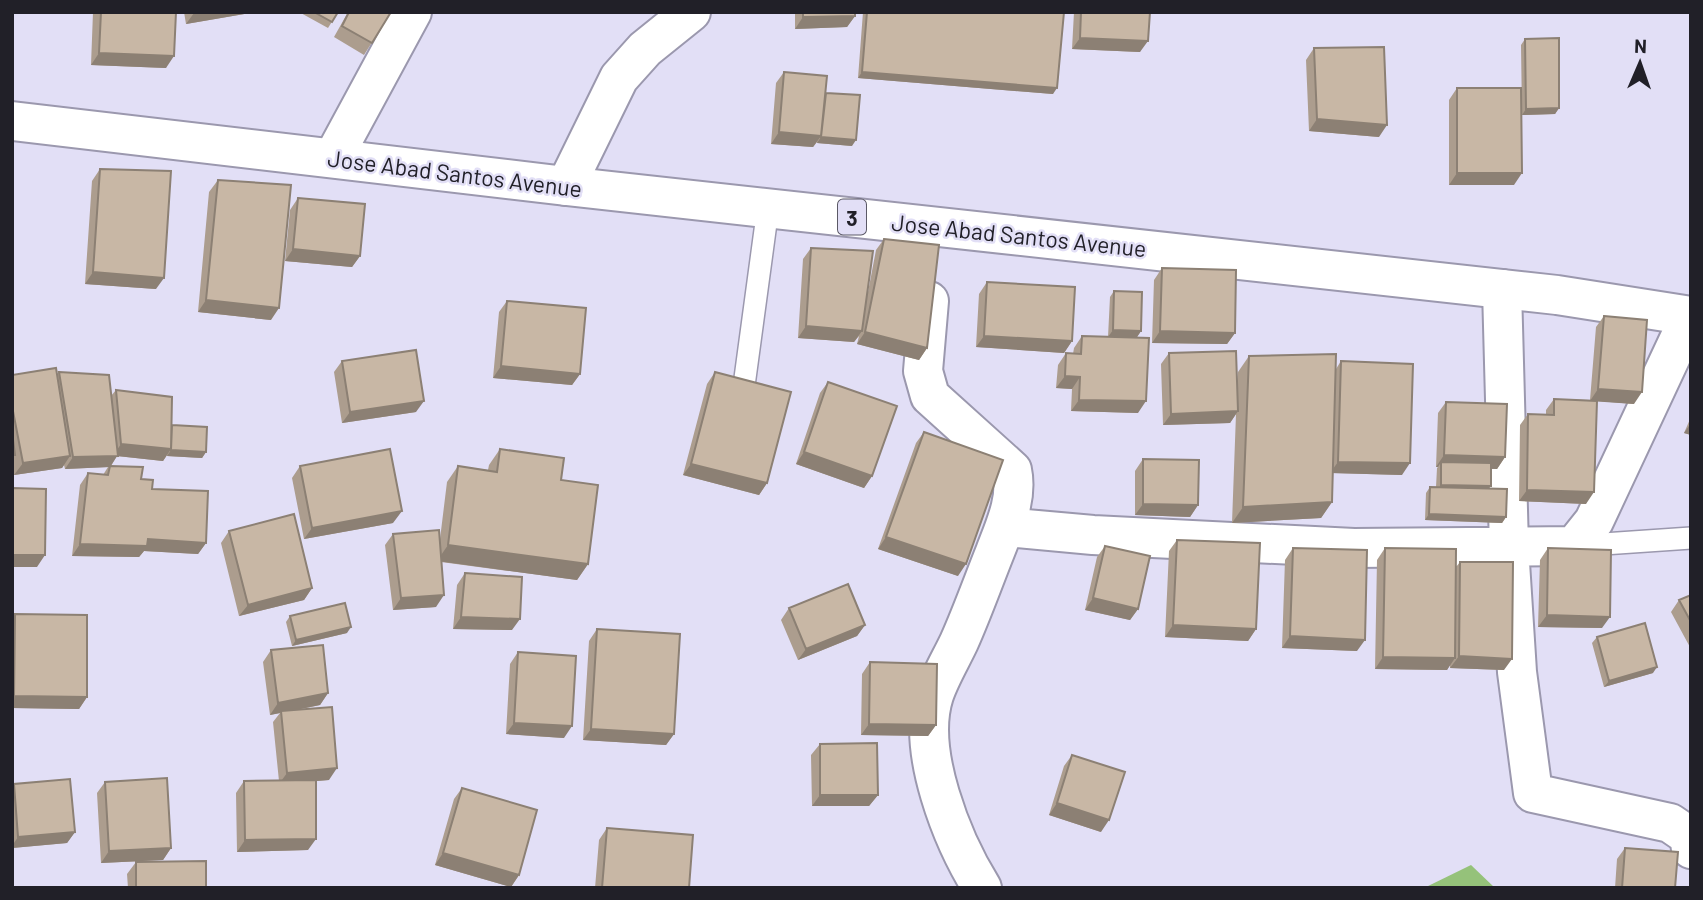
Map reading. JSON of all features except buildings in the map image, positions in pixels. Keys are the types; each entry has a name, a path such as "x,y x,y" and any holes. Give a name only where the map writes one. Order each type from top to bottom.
{"main road":[{"path":"333,158 412,12"},
{"path":"566,186 620,78 645,49 691,12"},
{"name":"Jose Abad Santos Avenue","path":"12,121 566,186 1502,289 1690,316"},
{"path":"935,225 923,371 930,396 1012,471 1016,488 1004,527 960,640 934,696 930,726 932,769 969,867 982,888"},
{"path":"1502,289 1509,547 1517,672 1533,793 1670,823 1689,836 1691,849"},
{"path":"1004,527 1093,536 1354,548 1574,546 1594,521 1690,316"}],"lane":[{"path":"743,393 768,208"},
{"path":"1574,546 1691,538"}],"green space":[{"path":"1471,865 1495,888 1424,888"}]}
